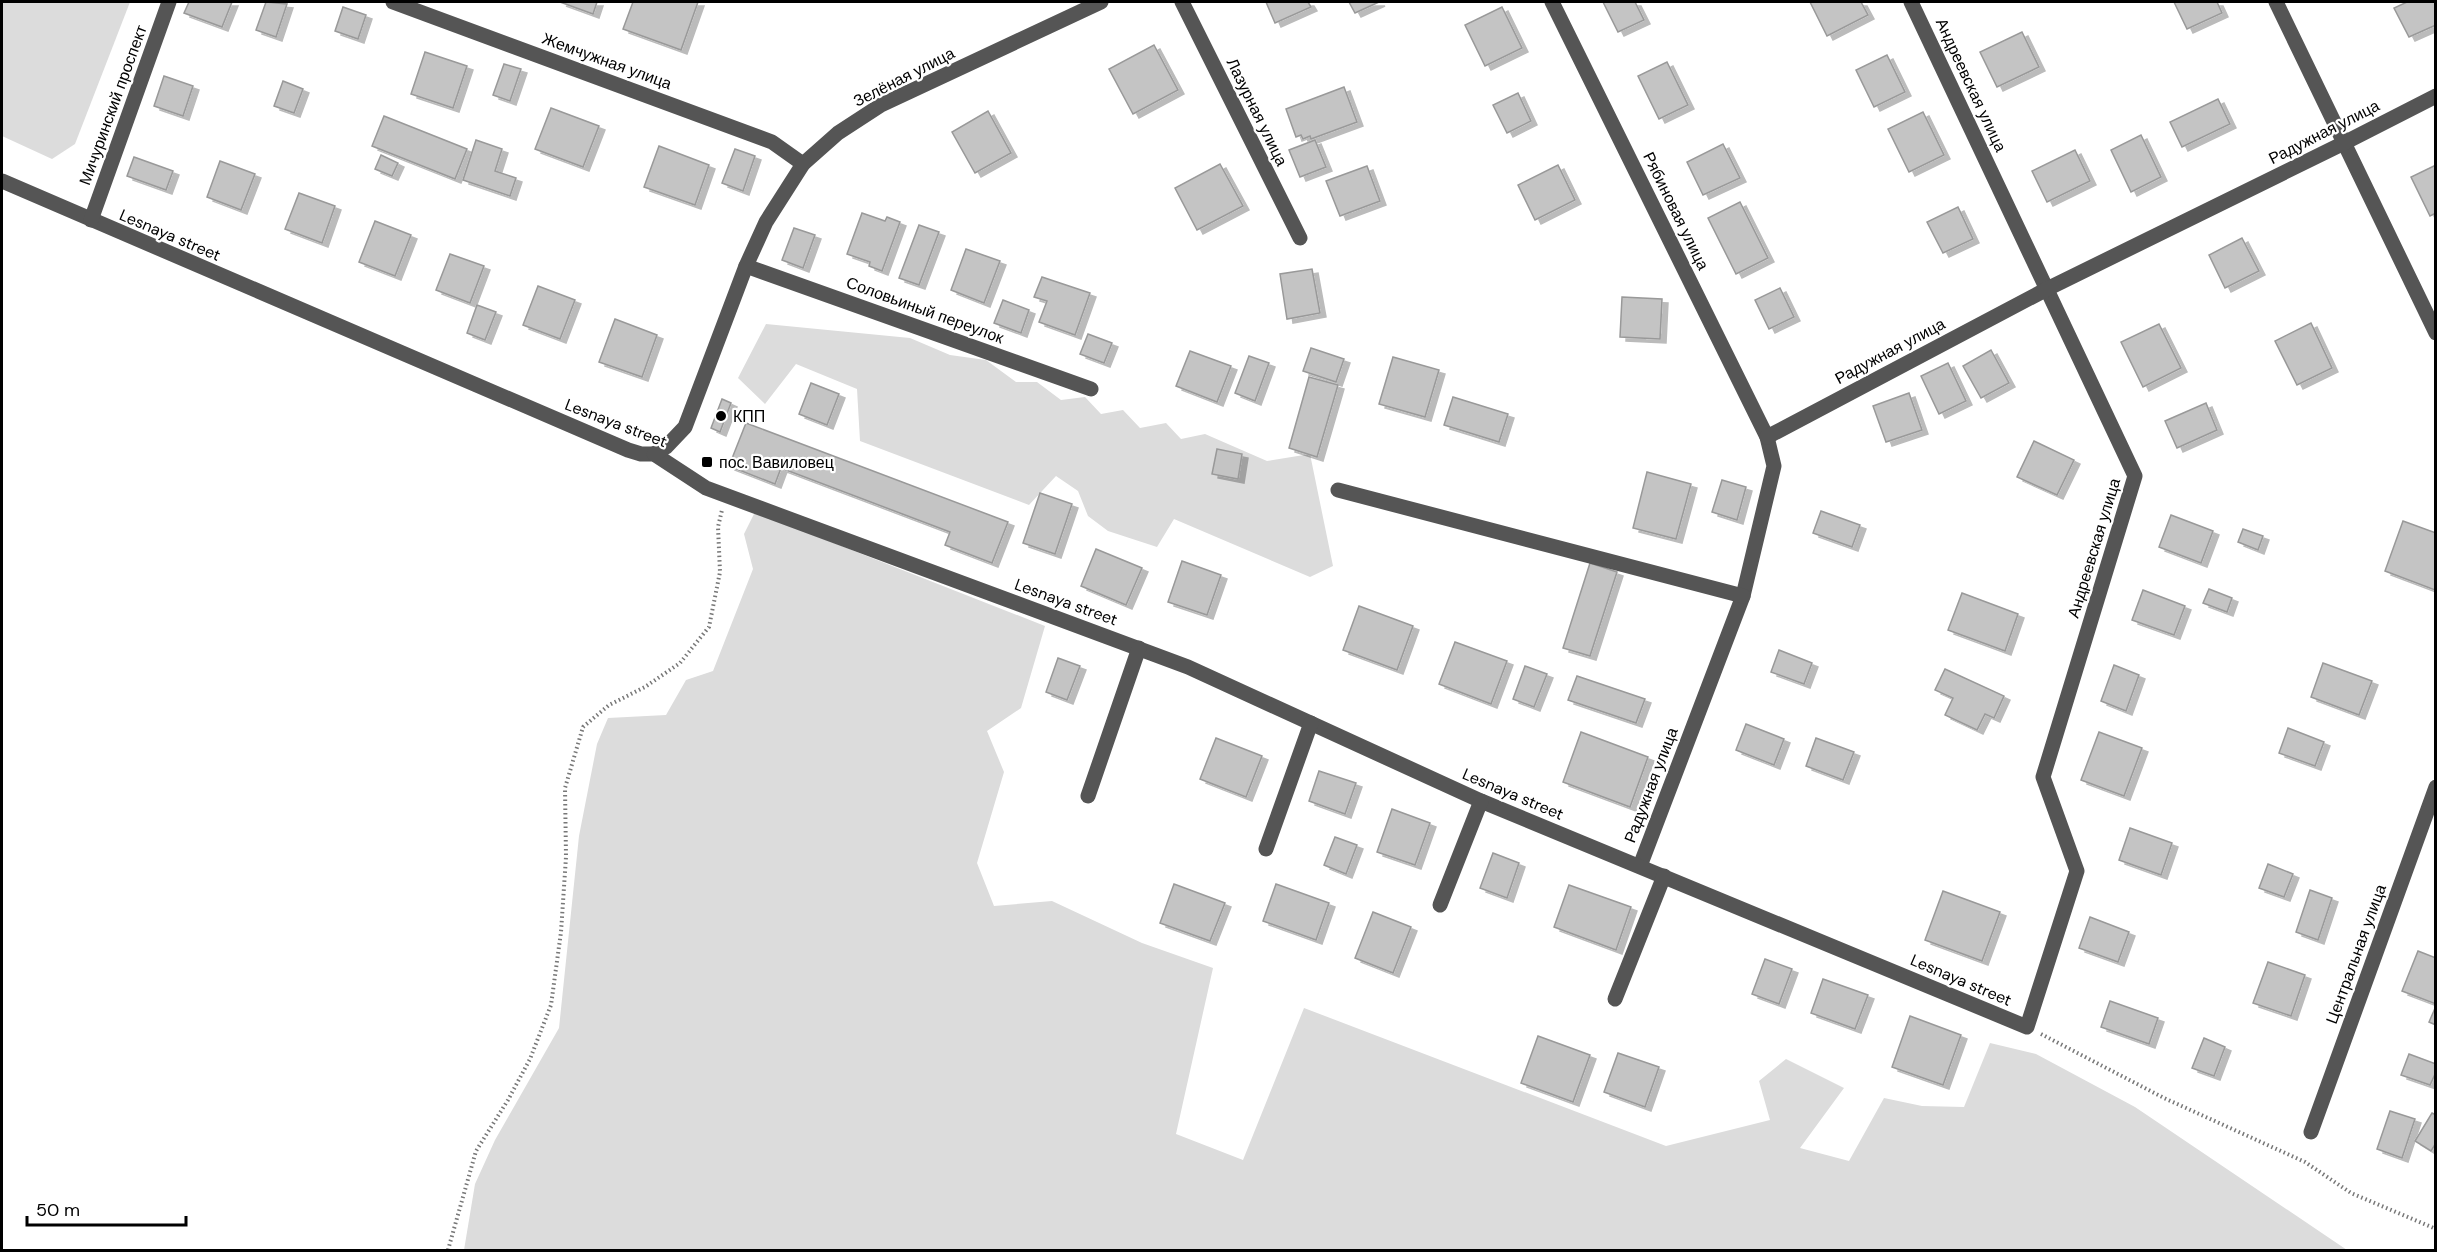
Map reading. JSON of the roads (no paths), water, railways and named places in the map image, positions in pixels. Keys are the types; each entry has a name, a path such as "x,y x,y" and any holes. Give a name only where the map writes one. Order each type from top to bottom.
{"street":[{"name":"Мичуринский проспект","path":"91,220 169,2"},
{"name":"Жемчужная улица","path":"393,2 772,142 803,164"},
{"name":"Зелёная улица","path":"654,454 677,438 691,415 746,266 766,222 803,164 838,134 881,105 1101,2"},
{"name":"Лазурная улица","path":"1182,2 1300,238"},
{"name":"Рябиновая улица","path":"1552,2 1767,436"},
{"name":"Андреевская улица","path":"1911,2 2135,476 2043,777 2077,871 2027,1027"},
{"path":"2276,2 2436,333"},
{"name":"Радужная улица","path":"1640,866 1743,596 1774,466 1767,436 2048,289 2436,96"},
{"name":"Lesnaya street","path":"2,182 628,450 641,454 654,454 706,488 1188,667 1481,801 2027,1027"},
{"name":"Соловьиный переулок","path":"746,266 1091,389"},
{"path":"1338,490 1743,596"},
{"path":"1088,796 1138,648"},
{"path":"1266,849 1311,723"},
{"name":"Центральная улица","path":"2311,1132 2436,787"},
{"path":"1440,905 1481,801"},
{"path":"1615,999 1664,876"}],"place":[{"name":"КПП","path":"721,416"},
{"name":"пос. Вавиловец","path":"707,462"}]}
